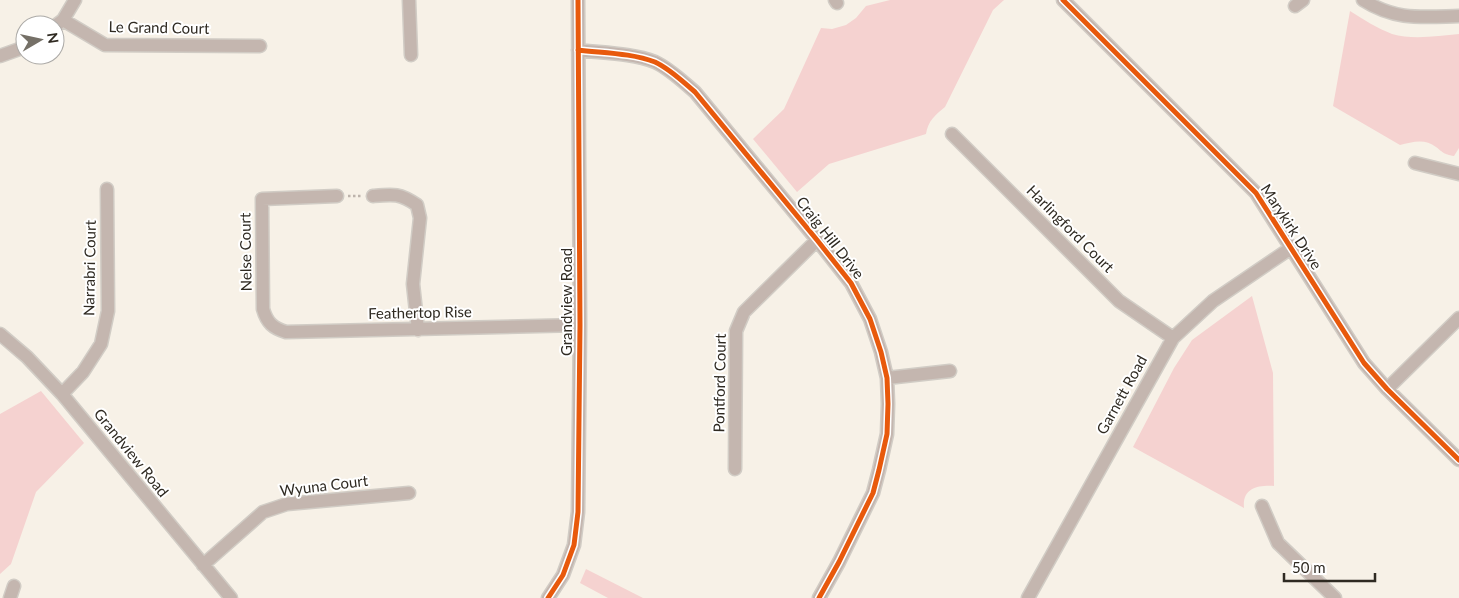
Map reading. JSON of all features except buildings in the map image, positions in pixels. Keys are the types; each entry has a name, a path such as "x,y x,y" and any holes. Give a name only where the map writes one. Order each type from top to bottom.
{"street":[{"path":"65,15 75,0"},
{"path":"409,0 411,55"},
{"name":"Grandview Road","path":"548,598 563,575 574,545 578,512 580,325 578,0"},
{"path":"1363,0 1375,8 1393,14 1416,17 1459,16"},
{"name":"Marykirk Drive","path":"1068,2 1256,193 1364,363 1459,460"},
{"name":"Le Grand Court","path":"65,26 105,46 260,46"},
{"name":"Craig Hill Drive","path":"578,50 634,57 654,62 676,74 695,92 818,240 851,283 867,312 881,352 887,378 887,434 873,493 819,598"},
{"path":"0,56 15,51"},
{"name":"Harlingford Court","path":"952,134 1119,302 1173,338"},
{"path":"1415,163 1459,174"},
{"name":"Narrabri Court","path":"62,394 83,372 101,344 108,311 107,189"},
{"path":"373,196 396,194 408,198 417,205 420,218 413,284 418,330"},
{"name":"Nelse Court","path":"266,318 264,309 262,199 337,196"},
{"name":"Pontford Court","path":"735,469 736,331 744,312 818,240"},
{"name":"Garnett Road","path":"1028,598 1173,338 1213,301 1291,248"},
{"name":"Feathertop Rise","path":"266,318 270,325 286,332 580,325"},
{"path":"1388,389 1459,318"},
{"name":"Grandview Road","path":"0,334 27,357 62,394 231,598"},
{"path":"887,378 950,371"},
{"name":"Wyuna Court","path":"203,565 263,512 287,504 410,493"},
{"path":"1262,506 1278,543 1334,598"}],"path":[{"path":"337,196 373,196"}],"shaded area":[{"path":"890,0 1004,0 993,10 945,107 932,119 926,134 829,164 797,192 753,139 784,109 821,28 832,29 846,25 856,18 866,6"},
{"path":"1350,11 1381,29 1400,36 1425,37 1459,34 1459,148 1454,156 1444,153 1427,142 1400,145 1333,106"},
{"path":"1252,296 1273,373 1274,486 1262,486 1252,489 1246,496 1244,508 1133,447 1174,368 1192,340"},
{"path":"41,391 84,443 36,492 11,564 0,574 0,414"},
{"path":"586,569 643,598 608,598 580,583"}],"cycle path":[{"path":"548,598 563,575 574,545 578,512 580,325 578,0"},
{"path":"1063,0 1256,193 1364,363 1387,389 1459,460"},
{"path":"578,50 627,55 655,62 671,72 695,92 851,283 870,319 887,378 887,434 873,493 819,598"}]}
